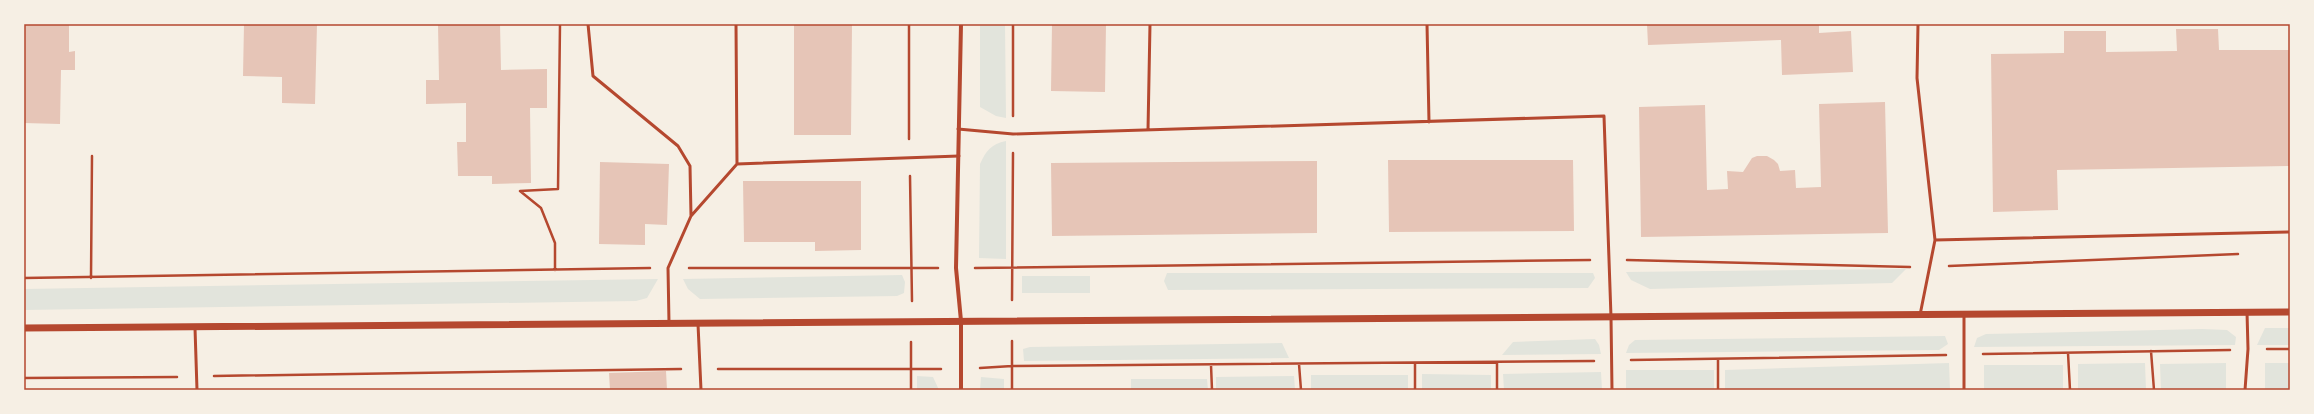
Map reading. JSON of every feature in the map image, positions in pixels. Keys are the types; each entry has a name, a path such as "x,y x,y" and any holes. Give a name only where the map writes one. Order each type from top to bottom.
{"street":[{"path":"960,24 956,268 961,321 961,390"},
{"path":"24,328 2290,312"}],"lane":[{"path":"588,24 593,76 678,146 690,166 691,216"},
{"path":"669,323 668,268 691,216 737,164 736,24"},
{"path":"1148,130 1150,24"},
{"path":"1428,24 1429,122"},
{"path":"1918,24 1917,78 1935,240 1928,267 1920,315"},
{"path":"958,129 1013,134 1604,116 1612,390"},
{"path":"737,164 959,156"},
{"path":"1935,240 2290,232"},
{"path":"2245,390 2248,349 2247,312"},
{"path":"1964,314 1962,355 1964,390"},
{"path":"698,323 701,390"},
{"path":"195,327 197,390"}],"path":[{"path":"555,270 555,243 541,208 520,191 558,189 560,24"},
{"path":"910,24 909,158 913,269 911,390"},
{"path":"1012,390 1013,24"},
{"path":"90,278 92,156"},
{"path":"24,278 668,268 913,269 1609,260 1928,267 2243,254"},
{"path":"24,378 699,369 911,369 1012,366 1497,362 2290,349"},
{"path":"2151,351 2154,390"},
{"path":"2068,353 2070,390"},
{"path":"1718,358 1718,390"},
{"path":"1497,362 1497,390"},
{"path":"1415,363 1415,390"},
{"path":"1299,364 1301,390"},
{"path":"1211,365 1212,390"}],"shaded area":[{"path":"980,24 1005,24 1006,118 996,116 980,107"},
{"path":"1006,141 1006,259 979,258 980,164 984,155 993,146"},
{"path":"1906,269 1892,283 1650,289 1631,280 1626,272"},
{"path":"1167,273 1593,273 1595,278 1588,288 1168,290 1164,281"},
{"path":"902,275 905,282 904,293 897,296 700,299 688,289 683,279"},
{"path":"1022,276 1090,276 1090,293 1022,293"},
{"path":"658,279 647,298 636,301 24,310 24,289"},
{"path":"2265,328 2290,328 2290,345 2257,345"},
{"path":"2202,329 2227,330 2236,337 2235,345 1974,347 1977,338 1986,334"},
{"path":"1945,336 1948,344 1939,350 1626,353 1629,345 1635,340"},
{"path":"1595,339 1599,345 1601,354 1502,355 1513,342"},
{"path":"1282,343 1289,358 1024,361 1023,349 1030,347"},
{"path":"1949,363 1950,390 1725,390 1725,370"},
{"path":"2145,363 2146,390 2078,390 2078,364"},
{"path":"2226,363 2226,390 2161,390 2160,364"},
{"path":"2265,363 2290,363 2290,389 2265,390"},
{"path":"1984,365 2063,365 2063,390 1984,390"},
{"path":"1626,370 1714,370 1714,390 1626,390"},
{"path":"1601,372 1602,390 1504,390 1503,374"},
{"path":"1422,374 1491,375 1491,390 1422,390"},
{"path":"1311,375 1408,375 1408,390 1311,390"},
{"path":"917,376 933,377 939,390 917,390"},
{"path":"1294,376 1295,390 1216,390 1216,377"},
{"path":"981,377 1004,379 1004,390 980,390"},
{"path":"1131,379 1207,379 1208,390 1131,390"}],"building":[{"path":"24,24 69,24 69,52 75,51 75,70 61,70 60,124 24,123"},
{"path":"244,24 317,24 315,104 282,103 282,77 243,76"},
{"path":"438,24 500,24 501,70 547,69 547,108 530,108 531,183 492,184 492,176 458,176 457,142 466,142 466,103 426,104 426,80 439,80"},
{"path":"794,24 852,24 851,135 794,135"},
{"path":"1052,24 1106,24 1105,92 1051,91"},
{"path":"1647,24 1819,24 1819,33 1851,31 1853,72 1782,75 1781,40 1648,45"},
{"path":"2176,29 2218,29 2219,50 2289,50 2290,166 2057,170 2058,210 1993,212 1991,54 2064,53 2064,31 2106,31 2106,52 2177,51"},
{"path":"1885,102 1888,233 1641,237 1639,107 1705,105 1707,190 1728,189 1727,171 1743,172 1752,158 1757,156 1767,156 1774,160 1778,164 1780,171 1795,170 1796,188 1821,187 1819,104"},
{"path":"1388,160 1573,160 1574,231 1389,232"},
{"path":"1317,161 1317,233 1052,236 1051,163"},
{"path":"600,162 669,164 667,225 645,224 645,245 599,244"},
{"path":"743,181 861,181 861,250 815,251 815,242 744,242"},
{"path":"666,371 667,390 610,390 609,373"}]}
